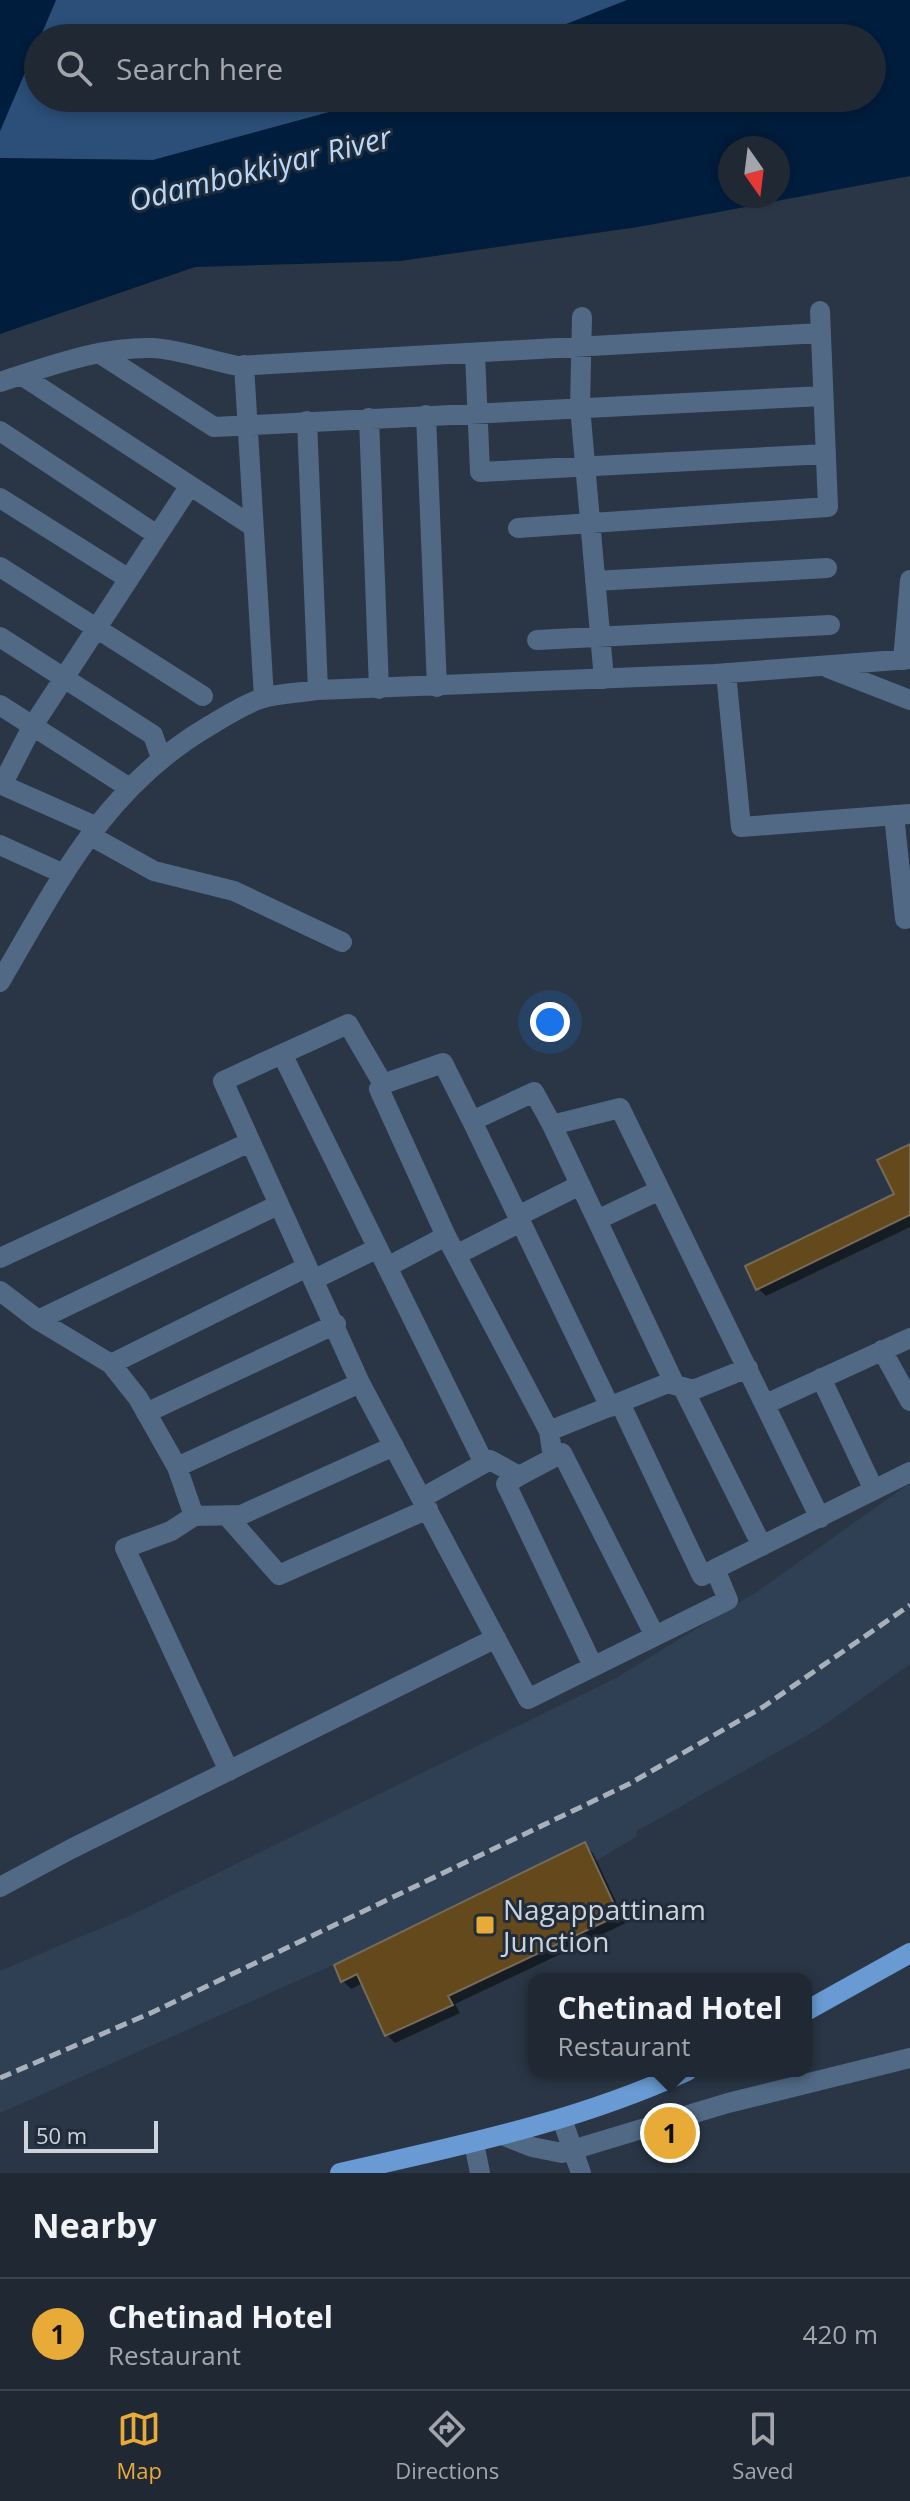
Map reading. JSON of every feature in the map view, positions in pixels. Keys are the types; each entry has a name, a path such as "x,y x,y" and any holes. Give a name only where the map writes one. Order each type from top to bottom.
{"main road":[{"path":"812,2008 910,1953"},
{"path":"340,2173 474,2143 562,2119 640,2093 674,2077"}],"street":[{"path":"518,528 828,507 820,311"},
{"path":"582,317 580,407 604,679"},
{"path":"0,382 99,353 155,348 244,365 821,333"},
{"path":"99,353 214,427 823,396"},
{"path":"475,353 480,472 826,454"},
{"path":"244,365 264,698"},
{"path":"21,375 252,526"},
{"path":"426,415 437,687"},
{"path":"369,418 379,689"},
{"path":"307,421 318,690"},
{"path":"0,431 157,535"},
{"path":"189,487 32,727 1,784 94,831 154,871 234,891 342,942"},
{"path":"0,498 129,579"},
{"path":"0,567 203,696"},
{"path":"595,581 827,568"},
{"path":"0,982 64,874 128,787 161,758 229,714 264,698 318,690 726,673 907,659 910,580"},
{"path":"537,640 830,625"},
{"path":"0,637 153,735 161,758"},
{"path":"823,666 910,700"},
{"path":"726,673 741,827 902,814 905,919"},
{"path":"0,705 128,787"},
{"path":"0,845 64,874"},
{"path":"383,1084 348,1024 223,1081 310,1274 336,1324 360,1383 528,1699 728,1600 715,1569"},
{"path":"282,1054 484,1463"},
{"path":"553,1458 549,1431 446,1236 379,1089 383,1084 443,1063 519,1219 702,1576 910,1472"},
{"path":"472,1121 534,1092 762,1546"},
{"path":"552,1125 620,1108 820,1518"},
{"path":"0,1258 250,1142"},
{"path":"456,1255 580,1185"},
{"path":"597,1220 660,1190"},
{"path":"38,1320 278,1205"},
{"path":"111,1364 310,1274 382,1258 446,1236"},
{"path":"0,1291 38,1320 111,1364 146,1413 177,1467 194,1516"},
{"path":"146,1413 336,1324"},
{"path":"766,1404 910,1338"},
{"path":"882,1350 910,1401"},
{"path":"549,1431 668,1383 693,1390 748,1368"},
{"path":"821,1378 874,1490"},
{"path":"177,1467 360,1383"},
{"path":"229,1771 125,1548 171,1531 194,1516 241,1515 394,1446"},
{"path":"593,1666 506,1484 562,1453 655,1636"},
{"path":"227,1516 279,1575 425,1503 490,1460 519,1476"},
{"path":"0,1887 496,1638"},
{"path":"502,2135 532,2147 562,2153 728,2103 910,2058"},
{"path":"562,2119 581,2173"},
{"path":"474,2143 480,2173"}],"shaded area":[{"path":"56,0 627,0 566,24 46,24"},
{"path":"24,75 24,112 330,112 153,160 0,158 0,131"},
{"path":"910,1483 910,1664 820,1728 637,1831 636,1837 594,1862 619,1915 449,1995 453,2005 385,2036 357,1975 341,1982 333,1965 0,2113 0,1971 134,1914 616,1678 758,1591"}],"water":[{"path":"0,0 56,0 46,24 24,24 24,75 0,131"},
{"name":"Odambokkiyar River","path":"627,0 910,0 910,176 790,198 790,136 718,136 718,208 739,208 638,227 400,261 195,267 0,334 0,158 153,160 330,112 886,112 886,24 566,24"}],"building":[{"path":"910,1144 910,1215 756,1290 745,1266 894,1194 877,1160"},
{"path":"585,1842 619,1915 448,1996 453,2005 385,2036 357,1974 341,1982 334,1965"}],"railway":[{"path":"0,2078 153,2012 629,1784 763,1707 910,1605"}],"place":[{"name":"Nagappattinam Junction","path":"485,1925"},
{"name":"Chetinad Hotel","path":"670,2133"}]}
